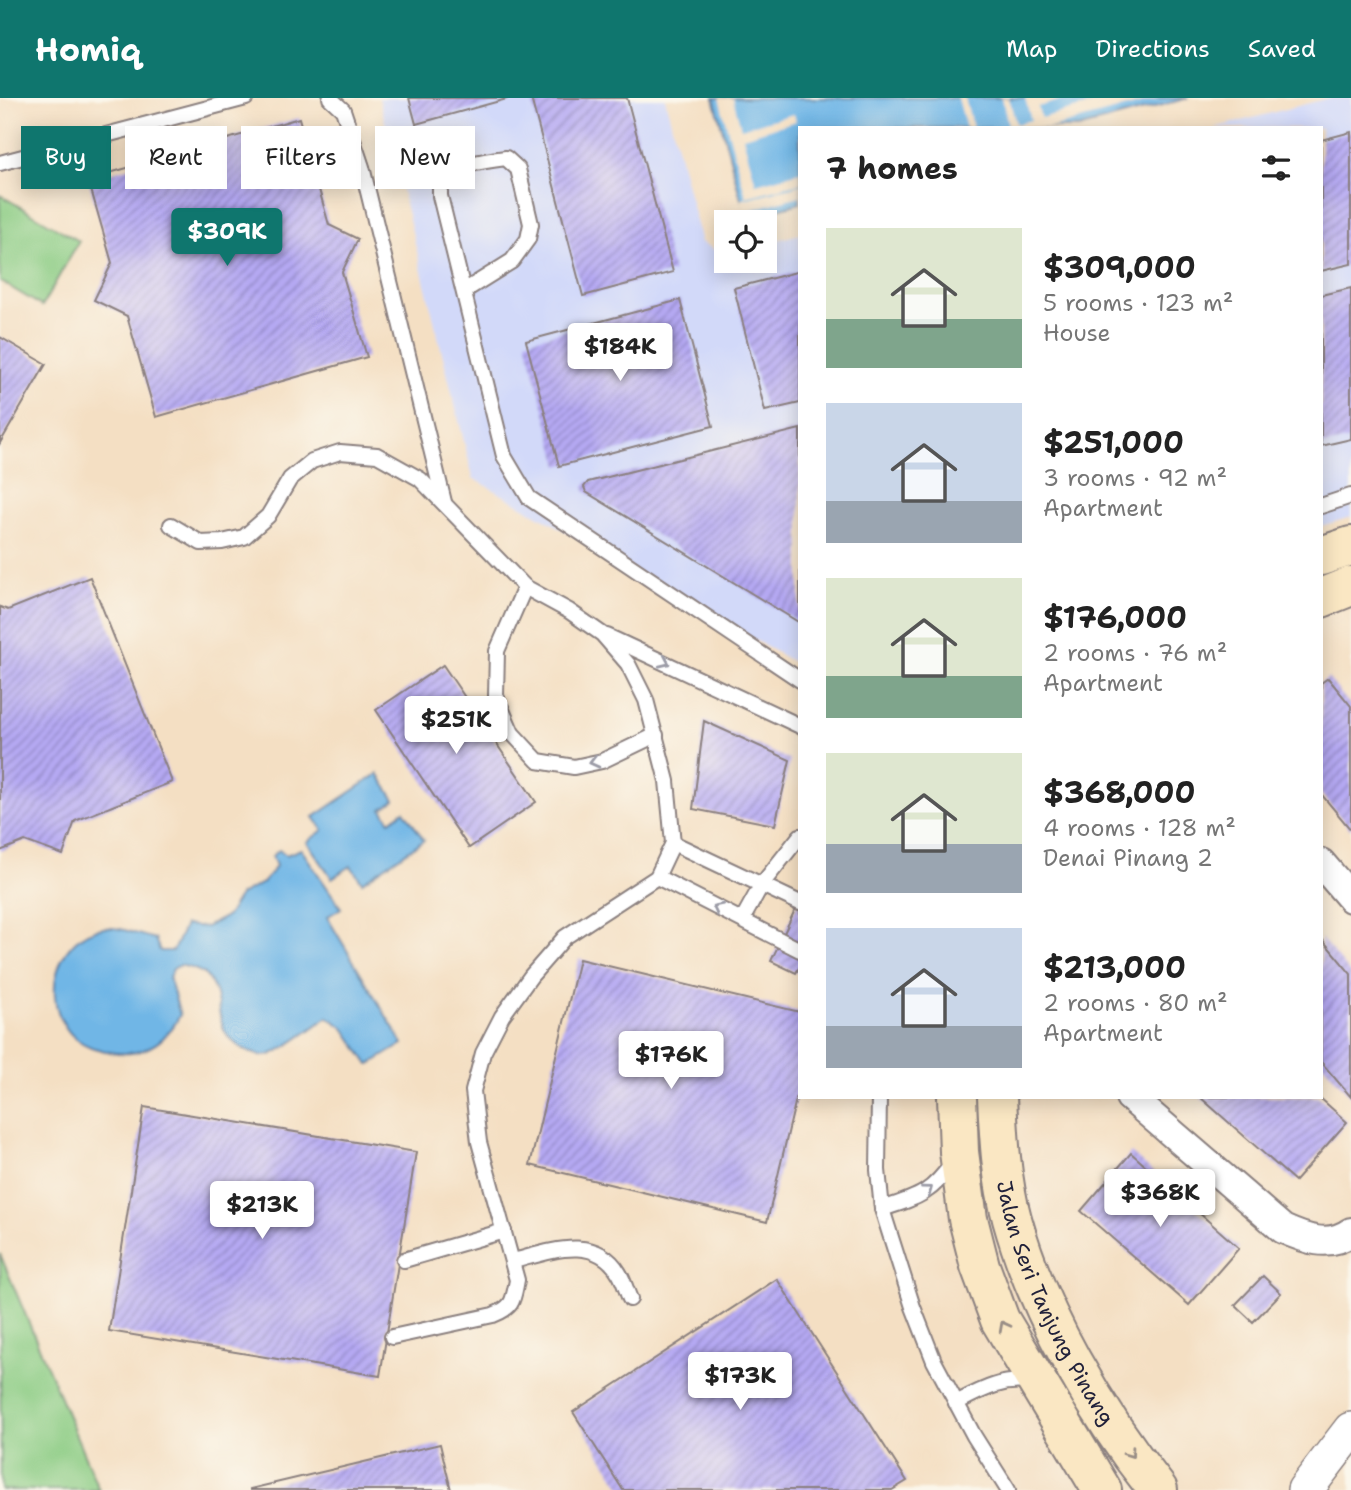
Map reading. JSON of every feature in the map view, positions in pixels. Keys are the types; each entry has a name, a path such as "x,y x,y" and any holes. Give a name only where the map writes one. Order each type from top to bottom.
{"main road":[{"path":"1323,555 1351,546"},
{"path":"1323,597 1351,586"},
{"name":"Jalan Seri Tanjung Pinang","path":"957,1099 959,1152 968,1219 980,1266 1000,1320 1102,1490"},
{"name":"Jalan Seri Tanjung Pinang","path":"997,1099 999,1157 1011,1218 1030,1274 1053,1326 1085,1382 1118,1437 1158,1490"}],"street":[{"path":"1323,865 1351,898"},
{"path":"1131,1099 1283,1229 1304,1239 1324,1242 1351,1232"},
{"path":"1305,1490 1351,1430"}],"lane":[{"path":"0,163 246,98"},
{"path":"330,98 344,110 362,167 444,503"},
{"path":"464,291 512,261 528,239 531,224 517,169 506,158 451,170 440,180 440,196 504,456 529,498 798,679"},
{"path":"171,525 201,542 222,542 243,537 268,516 290,479 312,461 340,452 377,455 420,479 525,587 569,611 603,634 798,725"},
{"path":"1323,505 1351,496"},
{"path":"525,587 497,651 496,696 512,733 538,761 574,767 602,761 656,735"},
{"path":"392,1337 493,1315 506,1310 513,1301 517,1280 513,1261 479,1142 473,1091 483,1053 502,1016 531,976 565,937 657,877 673,843 667,781 646,701 628,664 603,634"},
{"path":"742,920 762,884 798,839"},
{"path":"673,843 798,903"},
{"path":"657,877 798,949"},
{"path":"879,1099 878,1170 882,1209 912,1307 934,1361 956,1403 1008,1490"},
{"path":"882,1209 921,1196 932,1188 959,1152"},
{"path":"404,1260 504,1231"},
{"path":"513,1261 565,1248 584,1248 597,1252 619,1273 630,1299"},
{"path":"956,1403 1008,1381 1038,1384"}],"shaded area":[{"path":"379,98 665,98 701,242 714,249 714,273 777,273 777,240 798,235 798,665 473,478 402,189 475,189 475,126 386,126"},
{"path":"1329,98 1351,98 1351,517 1323,525 1323,126 1222,126"}],"green space":[{"path":"0,195 79,241 42,306 0,281"},
{"path":"0,1254 99,1490 1,1490"}],"water":[{"path":"714,98 1188,98 1085,126 798,126 798,204 775,210 744,210"},
{"path":"378,774 395,800 382,809 390,821 404,811 424,840 362,882 351,866 332,878 307,842 323,830 314,817"},
{"path":"301,849 341,908 327,917 403,1044 369,1065 344,1028 328,1017 274,1053 266,1056 255,1054 235,1043 227,1034 222,1025 216,995 205,975 180,965 173,969 169,977 180,1015 164,1037 145,1050 109,1052 82,1043 68,1030 58,1012 55,982 59,967 75,941 103,928 116,928 155,939 160,951 173,951 185,925 206,927 227,916 240,895 264,882 276,866 272,856 279,850 286,855"}],"pier":[{"path":"719,98 733,98 741,128 794,114 796,121 743,137 756,184 798,173 798,184 746,197"},
{"path":"958,98 965,98 972,126 965,126"},
{"path":"1002,98 1009,98 1016,124 1031,120 1025,98 1069,98 1038,107 1041,118 1114,98 1160,98 1058,126 1006,126 1008,125"},
{"path":"798,186 798,197 742,210 740,200"}],"building":[{"path":"409,98 507,98 507,99 416,124"},
{"path":"531,98 627,98 673,272 583,296"},
{"path":"299,118 301,126 272,126"},
{"path":"1351,132 1351,264 1323,271 1323,139"},
{"path":"241,135 241,189 319,189 329,225 358,239 342,272 367,357 156,417 127,316 94,300 112,263 91,189 111,189 111,173 125,169 125,189 227,189 227,139"},
{"path":"798,272 798,403 765,411 734,288"},
{"path":"1351,288 1351,439 1323,446 1323,295"},
{"path":"680,300 713,426 559,466 526,341"},
{"path":"0,337 46,364 0,443"},
{"path":"798,430 798,622 586,492 584,487 588,482"},
{"path":"90,577 172,782 75,821 63,855 25,841 0,851 0,607 8,610"},
{"path":"443,665 536,802 469,848 376,710"},
{"path":"1328,678 1351,706 1351,830 1323,796 1323,682"},
{"path":"704,721 790,760 775,825 693,809"},
{"path":"798,903 798,970 796,973 771,961"},
{"path":"1323,940 1351,974 1351,1097 1323,1064"},
{"path":"579,959 798,1012 798,1090 767,1222 530,1165"},
{"path":"1202,1099 1321,1099 1347,1122 1295,1181"},
{"path":"144,1107 416,1152 380,1376 109,1331"},
{"path":"1131,1153 1239,1248 1189,1305 1081,1211"},
{"path":"1263,1276 1281,1293 1253,1322 1235,1305"},
{"path":"777,1279 907,1481 892,1490 623,1490 573,1412"},
{"path":"440,1444 451,1490 250,1490 250,1489"}]}
